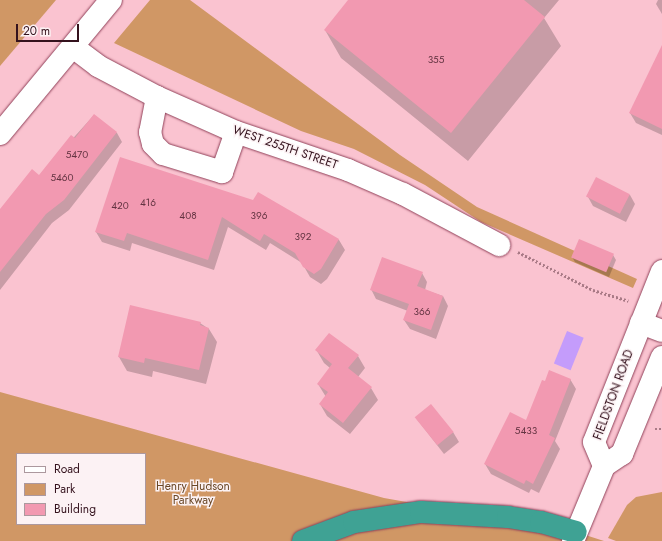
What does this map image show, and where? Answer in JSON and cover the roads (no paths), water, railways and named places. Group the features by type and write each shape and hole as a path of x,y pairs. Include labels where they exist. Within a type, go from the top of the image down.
{"highway":[{"path":"303,541 354,522 421,512 508,517 541,522 575,537"}],"street":[{"path":"0,134 111,0"},
{"name":"WEST 255TH STREET","path":"73,47 98,66 157,97 236,132 348,170 403,194 499,245"},
{"path":"157,97 150,132 153,144 163,154 222,172 236,132"},
{"name":"FIELDSTON ROAD","path":"604,466 594,442 662,271"},
{"path":"641,323 662,331"},
{"path":"575,537 604,466 622,454 662,357"}],"park label":[{"name":"Henry Hudson Parkway","path":"193,494"}]}
